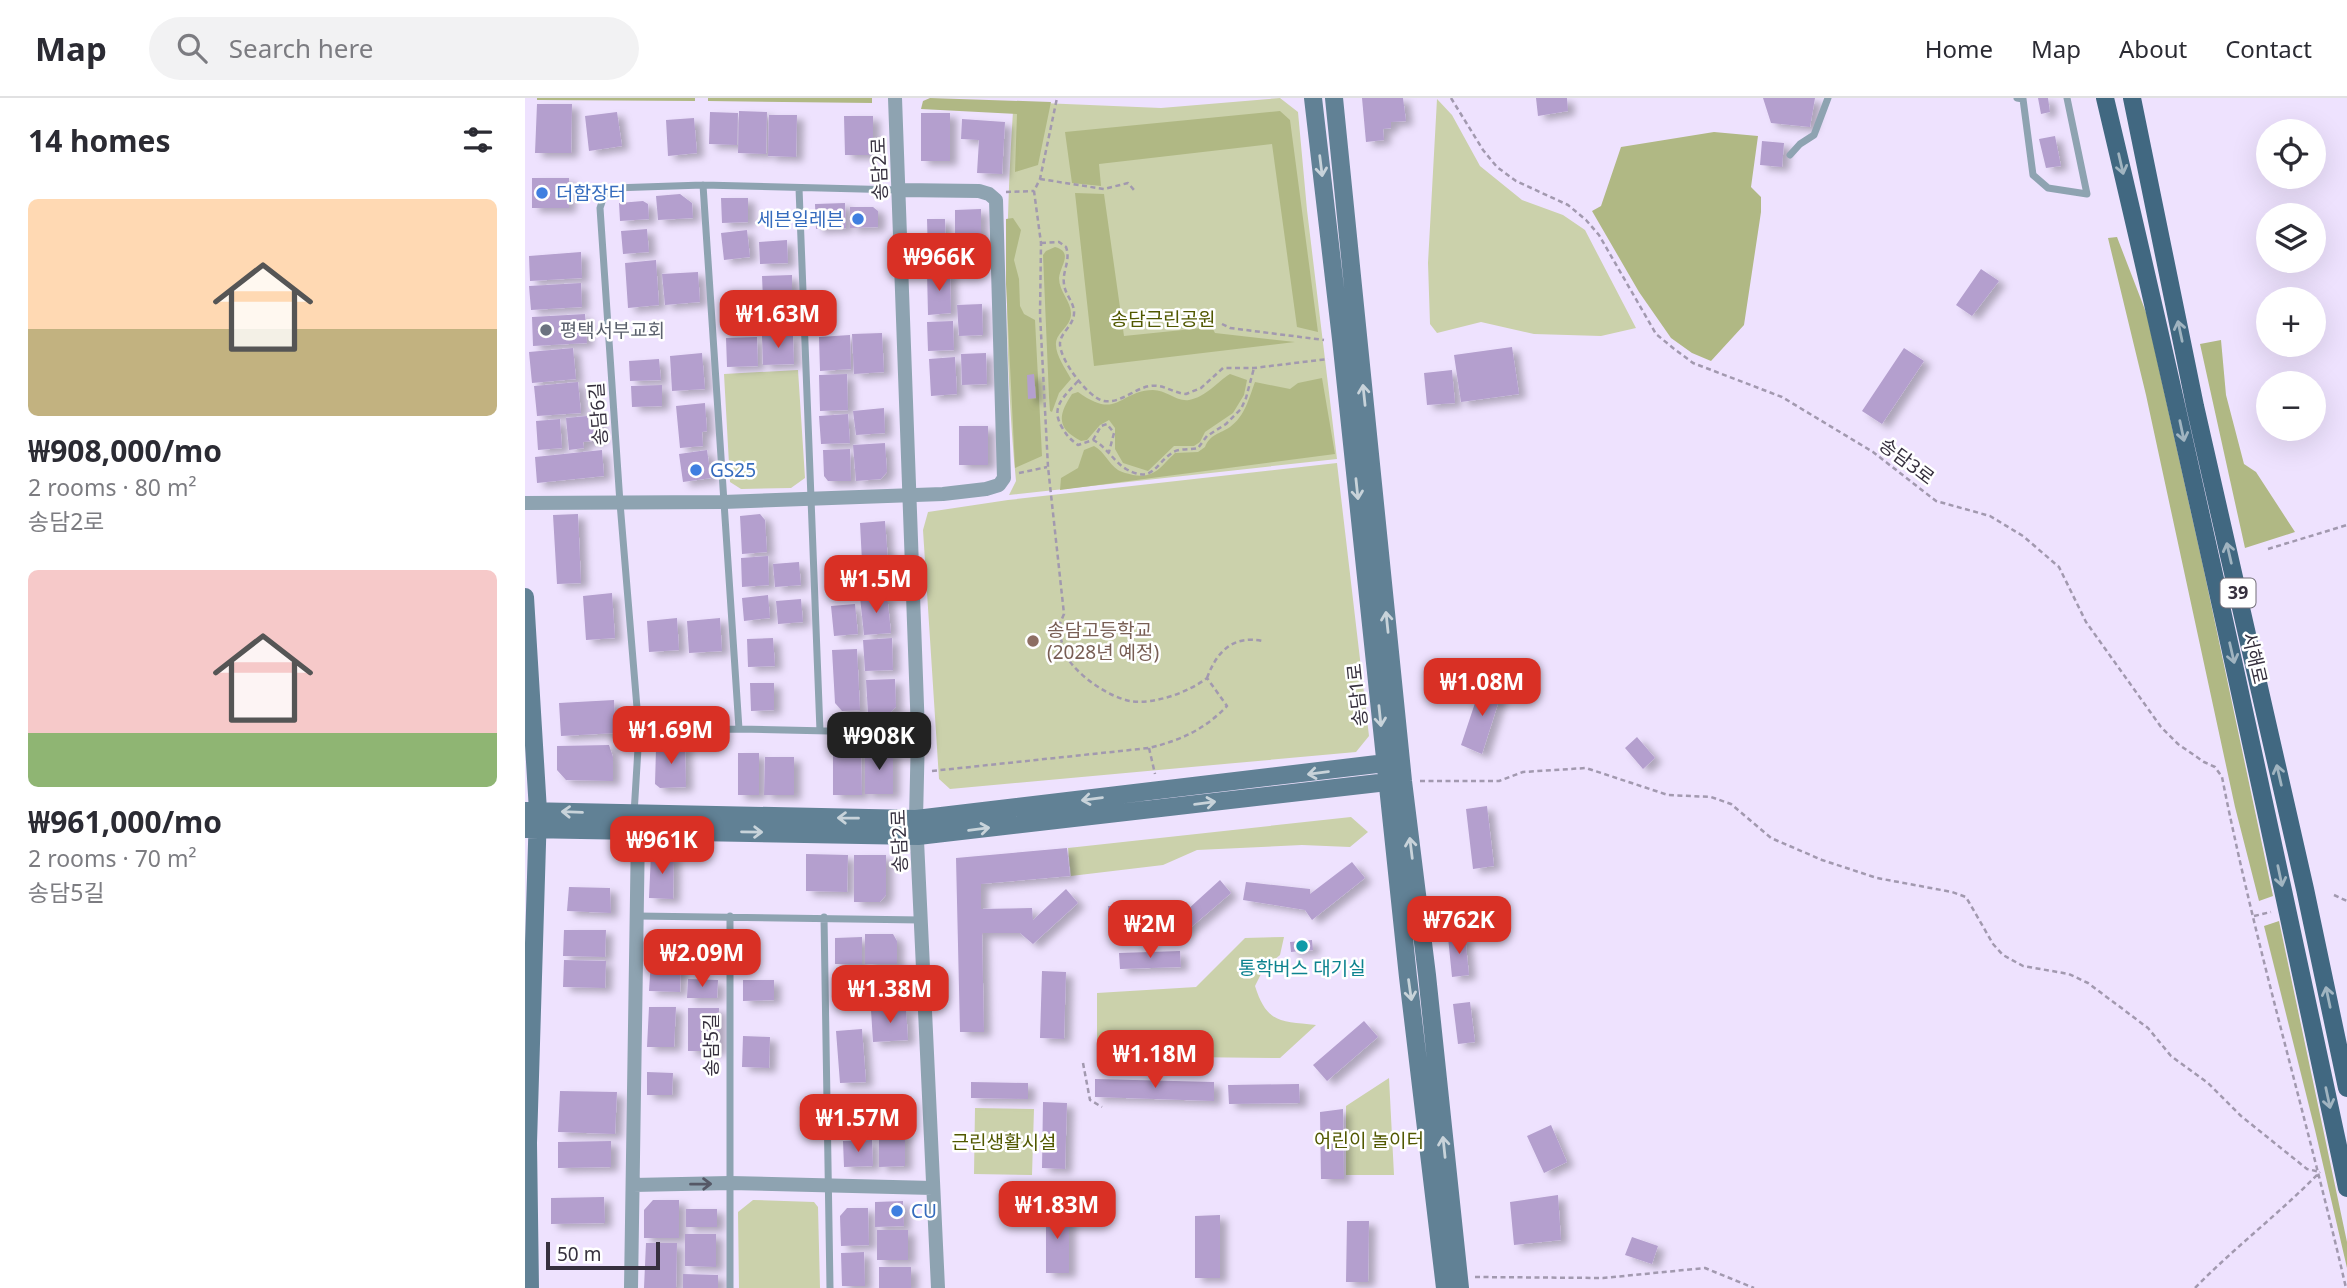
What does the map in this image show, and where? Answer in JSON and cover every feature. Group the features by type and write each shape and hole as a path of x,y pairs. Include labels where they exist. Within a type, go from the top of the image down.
{"main road":[{"name":"송담1로","path":"1313,98 1454,1284"},
{"name":"송담1로","path":"1334,98 1394,772"},
{"name":"서해로","path":"2105,98 2163,341 2255,755 2347,1188"},
{"name":"서해로","path":"2133,98 2195,406 2305,889 2347,1088"},
{"path":"525,597 531,811 528,1143 530,1288"},
{"path":"531,811 636,822 917,828 1394,772"},
{"path":"531,829 636,822"}],"street":[{"name":"송담2로","path":"895,98 918,733 917,828 937,1288"},
{"path":"525,503 723,502 908,496 966,492 999,485 1004,478 1004,450 996,200 979,191 900,190"},
{"path":"631,1288 636,822"},
{"path":"632,1185 730,1183 933,1188"}],"lane":[{"path":"1790,155 1814,135 1828,98"},
{"path":"2017,98 2023,99 2033,175 2048,188 2087,194 2067,98"},
{"name":"송담6길","path":"636,822 639,732 600,208 604,196 613,188 703,185 900,190"},
{"path":"703,185 739,729"},
{"path":"799,188 820,731"},
{"path":"639,732 739,729 918,733"},
{"path":"636,916 922,920"},
{"name":"송담5길","path":"730,916 730,1288"},
{"path":"824,917 830,1288"}],"path":[{"path":"1057,98 1040,179 1034,191 1041,243 1040,314 1048,467 1064,614 1058,628 1067,657 1083,678 1131,701 1166,699 1207,678 1213,662 1225,649 1240,640 1263,641"},
{"name":"송담3로","path":"1451,98 1483,150 1497,167 1516,181 1568,205 1586,219 1599,235 1656,334 1673,348 1693,363 1782,397 1873,452 1936,501 1990,516 2023,536 2059,567 2086,622 2161,727 2178,744 2215,767 2223,777 2253,916 2320,1172 2346,1288"},
{"path":"1040,179 1104,189 1128,183 1134,190"},
{"path":"1003,192 1034,191"},
{"path":"1041,243 1059,242 1066,247 1068,254 1063,281 1074,308 1074,315 1060,345 1078,381 1106,402 1149,386 1160,385 1186,394 1201,388 1223,368 1254,368 1332,359"},
{"path":"1222,324 1230,328 1331,341 1341,339"},
{"path":"1093,440 1128,470 1143,474 1156,470 1176,450 1198,448 1207,436 1226,424 1241,409 1247,398 1254,368"},
{"path":"1078,381 1062,399 1055,412 1056,419 1069,439 1078,445 1093,440 1101,426 1107,424 1112,428 1114,437 1109,452"},
{"path":"1046,420 1056,419"},
{"path":"1012,475 1048,467"},
{"path":"2268,549 2347,525"},
{"path":"930,771 1149,748 1172,742 1209,724 1227,706 1207,678"},
{"path":"1149,748 1157,781"},
{"path":"1394,772 1499,781 1523,772 1586,768 1668,795 1711,797 1731,804 1771,838 1822,860 1877,878 1966,897 1993,944 2003,955 2023,966 2069,974 2088,983 2148,1028 2171,1056 2208,1083 2241,1116 2308,1169 2320,1172 2295,1198 2224,1258 2195,1288"},
{"path":"2334,895 2347,901"},
{"path":"2253,916 2280,910"},
{"path":"1083,1063 1090,1100 1102,1107"},
{"path":"1454,1284 1502,1278 1603,1278 1705,1268 1754,1288"}],"green space":[{"path":"695,98 695,101 537,100"},
{"path":"708,98 872,98 872,103 708,101"},
{"path":"930,98 1051,102 1038,165 1015,172 1017,114 921,109 923,101"},
{"name":"송담근린공원","path":"1280,98 1298,112 1337,459 1009,495 1016,481 1009,389 1007,296 1013,111 1042,103 1161,108"},
{"path":"1437,99 1452,115 1480,166 1522,200 1563,215 1585,230 1636,328 1601,336 1534,334 1481,322 1437,333 1430,324 1428,263"},
{"path":"1280,111 1290,120 1318,332 1297,327 1272,144 1099,164 1101,186 1072,183 1065,132"},
{"path":"1714,132 1758,136 1751,187 1761,197 1761,212 1744,325 1711,361 1692,353 1671,338 1639,292 1592,211 1601,206 1621,147"},
{"path":"1075,193 1104,194 1124,336 1212,327 1215,333 1295,342 1094,366"},
{"path":"1013,218 1021,230 1014,260 1019,279 1020,306 1024,314 1035,320 1042,456 1015,468 1006,284 1006,219"},
{"path":"2117,237 2147,315 2203,566 2273,896 2259,901 2235,807 2146,395 2108,238"},
{"path":"1055,247 1061,249 1065,256 1059,278 1071,315 1057,339 1056,348 1071,379 1059,393 1052,412 1049,397 1043,255"},
{"path":"2221,340 2226,395 2244,464 2256,472 2295,532 2245,548 2200,344"},
{"path":"798,370 805,478 791,488 741,489 730,482 724,374"},
{"path":"1230,374 1247,380 1244,395 1233,413 1205,432 1200,442 1194,446 1174,446 1148,471 1123,463 1115,449 1115,428 1109,420 1100,425 1087,440 1081,441 1063,426 1064,408 1072,394 1078,392 1102,404 1110,404 1153,390 1189,400 1206,393"},
{"path":"1322,378 1335,454 1060,490 1061,478 1078,468 1084,450 1094,446 1119,471 1147,475 1157,470 1175,453 1198,452 1212,437 1235,423 1243,412 1255,382 1290,389 1298,383"},
{"path":"1337,463 1369,736 1356,752 950,789 939,779 923,530 928,512 1008,500"},
{"path":"1351,817 1368,832 1350,847 1302,845 1197,850 1163,865 1071,876 1068,848"},
{"path":"2279,921 2347,1242 2347,1268 2264,926"},
{"path":"1284,937 1280,955 1264,968 1255,986 1270,1014 1284,1021 1316,1025 1280,1058 1097,1056 1097,993 1196,987 1245,938"},
{"name":"어린이 놀이터","path":"1389,1078 1394,1175 1346,1175 1346,1106"},
{"name":"근린생활시설","path":"975,1108 1034,1109 1032,1175 974,1174"},
{"path":"753,1200 814,1202 818,1207 820,1288 739,1288 738,1212"}],"building":[{"path":"1362,98 1403,98 1406,121 1391,122 1391,128 1383,129 1384,140 1366,142"},
{"path":"1536,98 1567,98 1568,111 1538,116"},
{"path":"1763,98 1815,98 1810,127 1771,123"},
{"path":"2038,98 2048,98 2050,112 2041,114"},
{"path":"537,104 572,104 571,153 535,153"},
{"path":"739,111 767,112 766,154 738,153"},
{"path":"617,112 622,146 589,151 585,116"},
{"path":"710,112 738,113 737,145 709,144"},
{"path":"921,113 950,113 950,161 921,161"},
{"path":"769,115 797,115 796,157 768,156"},
{"path":"844,116 873,116 873,155 845,155"},
{"path":"694,118 697,153 668,156 666,120"},
{"path":"962,119 1005,122 1002,174 977,173 979,140 961,139"},
{"path":"2055,136 2061,166 2046,168 2039,139"},
{"path":"1762,141 1784,143 1782,167 1760,165"},
{"path":"532,178 569,178 569,208 532,208"},
{"path":"680,194 692,203 693,218 658,220 656,196"},
{"path":"721,198 748,198 748,222 722,223"},
{"path":"643,201 648,204 649,219 620,221 619,203"},
{"path":"845,203 846,228 816,229 815,204"},
{"path":"850,207 873,207 878,211 878,227 850,228"},
{"path":"981,209 981,240 955,241 955,210"},
{"path":"927,219 945,219 946,255 928,256"},
{"path":"647,229 649,252 623,254 621,231"},
{"path":"747,230 750,257 724,260 721,233"},
{"path":"787,240 788,263 760,264 759,242"},
{"path":"581,252 582,278 530,281 529,256"},
{"path":"656,260 659,305 628,308 625,263"},
{"path":"1981,269 1999,281 1972,316 1956,305"},
{"path":"950,271 951,313 928,315 927,272"},
{"path":"698,272 700,302 665,305 662,274"},
{"path":"792,275 792,299 763,300 762,276"},
{"path":"581,283 582,307 531,310 529,286"},
{"path":"982,304 983,335 959,336 957,305"},
{"path":"585,314 587,343 533,346 532,317"},
{"path":"953,321 954,350 928,351 927,322"},
{"path":"882,333 884,372 854,374 852,334"},
{"path":"793,335 794,364 763,365 762,336"},
{"path":"850,335 851,369 820,371 819,337"},
{"path":"757,337 758,366 727,367 726,338"},
{"path":"1512,347 1519,394 1461,402 1454,355"},
{"path":"573,348 576,379 532,383 529,352"},
{"path":"1904,348 1924,361 1882,424 1862,411"},
{"path":"702,353 705,389 672,391 670,356"},
{"path":"986,353 987,384 962,385 961,354"},
{"path":"955,357 957,394 931,396 929,359"},
{"path":"659,359 661,380 630,381 629,361"},
{"path":"1452,370 1455,403 1427,405 1424,373"},
{"path":"847,374 848,410 820,411 819,375"},
{"path":"1034,374 1036,398 1028,399 1027,375"},
{"path":"578,382 581,413 537,416 534,386"},
{"path":"662,385 662,406 632,407 631,386"},
{"path":"705,403 707,431 702,432 703,446 680,448 676,406"},
{"path":"884,408 885,433 856,435 853,411"},
{"path":"848,414 850,443 821,444 819,416"},
{"path":"598,415 601,440 583,442 584,448 569,450 566,418"},
{"path":"560,419 562,448 538,450 536,421"},
{"path":"959,426 988,426 988,465 959,465"},
{"path":"885,443 887,472 881,479 856,481 853,445"},
{"path":"850,449 851,481 828,481 824,476 823,450"},
{"path":"602,450 604,476 537,483 535,457"},
{"path":"707,450 711,478 683,482 679,454"},
{"path":"578,514 581,583 557,584 553,515"},
{"path":"760,514 765,520 767,552 742,554 740,516"},
{"path":"885,521 888,560 862,562 860,523"},
{"path":"768,556 769,585 742,587 741,558"},
{"path":"799,562 801,585 775,587 773,564"},
{"path":"888,570 889,588 840,592 839,574"},
{"path":"612,593 615,638 586,640 583,596"},
{"path":"887,594 891,633 864,635 860,597"},
{"path":"768,595 770,618 744,621 742,598"},
{"path":"801,599 803,622 778,624 776,601"},
{"path":"855,604 858,634 834,636 831,606"},
{"path":"677,618 679,650 649,652 647,621"},
{"path":"720,618 722,651 689,653 687,621"},
{"path":"773,638 775,666 748,667 747,639"},
{"path":"892,638 893,670 865,671 863,640"},
{"path":"857,649 860,710 842,711 835,703 832,650"},
{"path":"895,679 896,707 890,713 868,714 866,680"},
{"path":"1482,682 1502,691 1482,754 1461,745"},
{"path":"750,683 774,683 774,710 751,711"},
{"path":"614,700 616,733 561,736 559,703"},
{"path":"1637,737 1655,758 1643,769 1625,748"},
{"path":"685,744 686,787 660,788 655,784 656,749 662,745"},
{"path":"609,745 613,757 613,781 566,780 557,770 557,746"},
{"path":"865,749 893,749 893,794 865,794"},
{"path":"833,750 861,750 862,795 833,795"},
{"path":"738,753 759,753 759,795 738,795"},
{"path":"765,757 794,757 794,795 764,795"},
{"path":"1487,806 1494,866 1473,869 1466,809"},
{"path":"1067,848 1070,876 981,884 981,909 1032,908 1033,920 1066,889 1078,903 1033,944 1020,933 982,933 984,1032 960,1032 956,858"},
{"path":"651,853 674,854 673,899 649,898"},
{"path":"806,854 848,855 847,892 806,891"},
{"path":"854,855 886,855 886,895 880,902 854,902"},
{"path":"1352,862 1365,878 1312,920 1305,910 1243,900 1246,882 1310,889 1310,894"},
{"path":"1220,880 1231,893 1182,935 1173,923 1109,925 1108,906 1181,904 1187,910"},
{"path":"569,887 610,888 611,913 567,911"},
{"path":"564,930 606,930 605,957 563,956"},
{"path":"865,934 893,934 897,941 897,964 865,964"},
{"path":"1465,935 1469,975 1452,977 1448,937"},
{"path":"862,937 862,964 835,964 835,938"},
{"name":"통학버스 대기실","path":"1312,940 1313,950 1291,952 1290,942"},
{"path":"1180,951 1181,967 1120,969 1119,953"},
{"path":"651,959 681,960 680,992 649,991"},
{"path":"564,960 606,961 605,988 563,987"},
{"path":"836,968 862,968 862,992 836,992"},
{"path":"1042,971 1066,972 1064,1039 1040,1038"},
{"path":"688,979 718,980 717,998 687,998"},
{"path":"743,980 774,980 774,1000 743,1001"},
{"path":"1470,1002 1475,1042 1458,1044 1453,1004"},
{"path":"649,1007 676,1007 674,1047 647,1047"},
{"path":"688,1008 719,1008 719,1051 688,1051"},
{"path":"906,1008 908,1040 873,1042 871,1010"},
{"path":"1364,1021 1378,1037 1327,1081 1313,1065"},
{"path":"862,1029 866,1082 840,1083 836,1031"},
{"path":"743,1036 770,1037 769,1068 742,1067"},
{"path":"647,1072 673,1073 672,1095 647,1095"},
{"path":"1095,1079 1214,1082 1214,1101 1095,1097"},
{"path":"971,1082 1028,1083 1028,1099 971,1098"},
{"path":"1299,1084 1300,1103 1229,1104 1228,1085"},
{"path":"560,1091 617,1092 615,1134 558,1132"},
{"path":"871,1102 872,1130 842,1132 840,1103"},
{"path":"1043,1102 1067,1103 1065,1169 1042,1168"},
{"path":"1343,1109 1344,1179 1321,1179 1320,1112"},
{"path":"1551,1125 1567,1162 1544,1173 1527,1136"},
{"path":"905,1134 905,1166 879,1167 879,1135"},
{"path":"872,1140 873,1166 844,1167 843,1141"},
{"path":"611,1141 611,1167 558,1168 558,1142"},
{"path":"1558,1195 1561,1240 1514,1245 1510,1202"},
{"path":"604,1197 605,1223 551,1224 551,1198"},
{"path":"653,1200 679,1200 679,1238 644,1238 644,1210"},
{"path":"903,1201 904,1226 875,1227 875,1202"},
{"path":"847,1208 868,1208 869,1245 841,1246 840,1216"},
{"path":"686,1209 717,1209 717,1227 686,1227"},
{"path":"1046,1210 1069,1210 1069,1273 1046,1273"},
{"path":"1220,1215 1220,1278 1195,1278 1195,1216"},
{"path":"1347,1221 1369,1221 1368,1282 1346,1282"},
{"path":"877,1230 908,1230 908,1260 877,1260"},
{"path":"685,1234 716,1234 716,1267 685,1266"},
{"path":"1632,1237 1658,1246 1652,1264 1625,1255"},
{"path":"646,1243 677,1243 676,1288 644,1288"},
{"path":"864,1252 865,1286 842,1286 841,1253"},
{"path":"879,1267 911,1267 911,1288 879,1288"},
{"path":"683,1274 718,1275 718,1288 683,1288"}],"place":[{"name":"더함장터","path":"542,193"},
{"name":"세븐일레븐","path":"858,219"},
{"name":"평택서부교회","path":"546,330"},
{"name":"GS25","path":"696,470"},
{"name":"송담고등학교 (2028년 예정)","path":"1033,641"},
{"name":"통학버스 대기실","path":"1302,946"},
{"name":"CU","path":"897,1211"}]}
